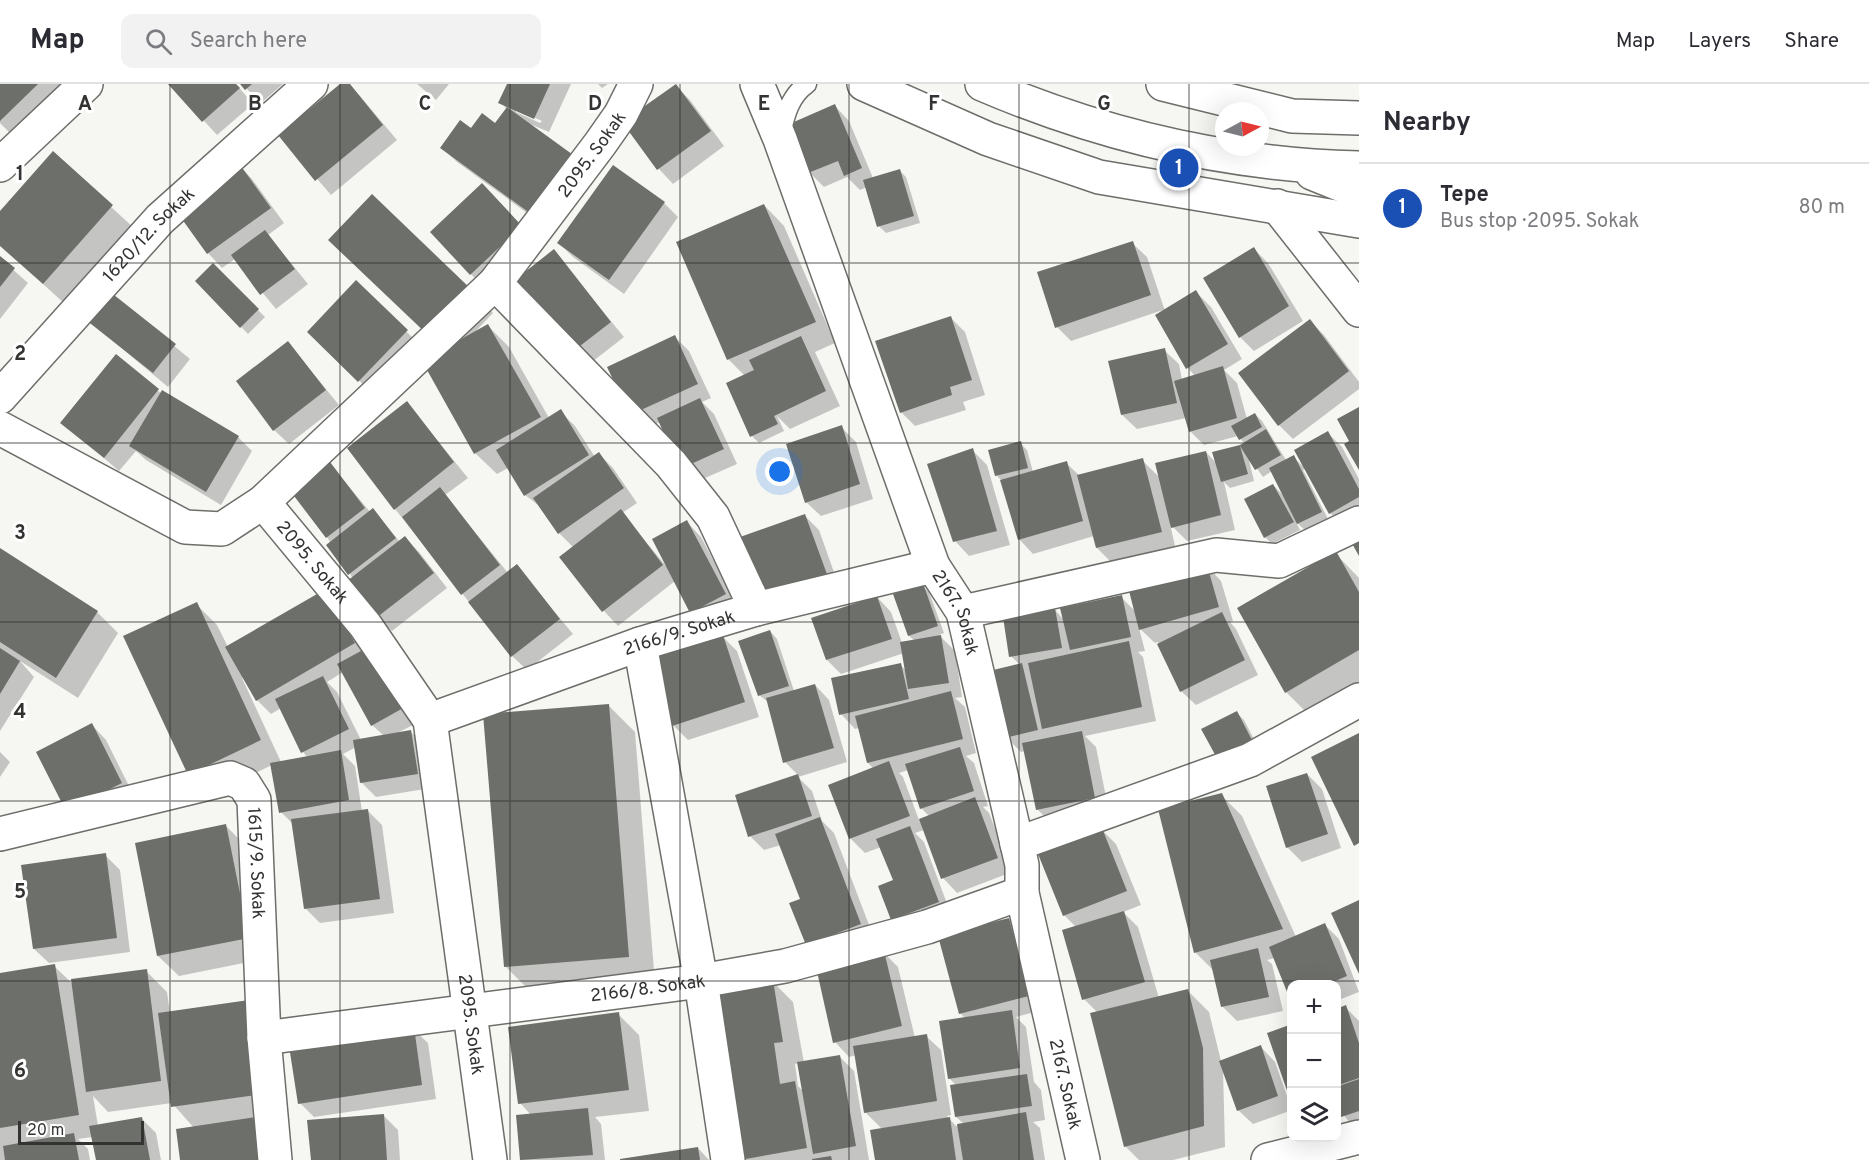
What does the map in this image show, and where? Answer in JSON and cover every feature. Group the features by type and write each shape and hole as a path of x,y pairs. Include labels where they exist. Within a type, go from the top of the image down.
{"street":[{"path":"0,165 86,84"},
{"name":"1620/12. Sokak","path":"0,398 160,219 311,84"},
{"name":"2095. Sokak","path":"490,1160 430,720 365,626 263,502 495,283 600,144 621,114 636,84"},
{"name":"2167. Sokak","path":"757,84 780,139 933,566 963,612 1022,865 1022,893 1083,1160"},
{"path":"864,84 988,139 1099,177 1359,221"},
{"path":"982,84 1035,107 1162,145 1297,166 1359,168"},
{"path":"1163,84 1292,116 1359,118"},
{"path":"1297,166 1359,192"},
{"path":"1277,206 1359,310"},
{"path":"495,283 678,473 713,517 756,609"},
{"path":"0,428 186,527 222,529 263,502"},
{"path":"963,612 1216,555 1279,561 1359,523"},
{"name":"2166/9. Sokak","path":"430,720 640,644 756,609 933,566"},
{"path":"640,644 701,981 728,1160"},
{"path":"1017,844 1250,760 1359,700"},
{"name":"1615/9. Sokak","path":"0,834 230,778 244,784 254,800 264,1038 275,1160"},
{"name":"2166/8. Sokak","path":"264,1038 701,981 785,966 927,927 1022,893"},
{"path":"1268,1160 1359,1137"}],"lane":[{"path":"780,139 785,114 800,89 807,84"}],"building":[{"path":"0,84 38,84 0,121"},
{"path":"168,84 236,84 240,88 202,122"},
{"path":"240,84 252,84 245,90"},
{"path":"340,84 350,84 383,125 315,181 278,135"},
{"path":"507,84 550,84 534,119 498,103"},
{"path":"676,84 711,131 657,170 622,122"},
{"path":"835,104 862,168 844,176 838,161 808,173 787,125"},
{"path":"507,107 576,157 534,216 440,148 460,120 471,128 482,113 495,123"},
{"path":"53,151 113,205 43,284 0,246 0,211"},
{"path":"238,162 271,208 207,254 174,208"},
{"path":"613,165 665,202 609,280 557,243"},
{"path":"900,169 914,216 877,227 863,180"},
{"path":"482,183 522,226 470,275 430,232"},
{"path":"372,194 473,291 430,337 328,240"},
{"path":"764,204 816,322 727,360 676,242"},
{"path":"265,230 295,269 260,295 231,255"},
{"path":"1133,241 1151,295 1055,328 1037,272"},
{"path":"1254,247 1289,306 1239,338 1203,278"},
{"path":"554,249 611,322 567,356 511,283"},
{"path":"0,256 15,268 0,287"},
{"path":"213,263 259,309 240,328 195,281"},
{"path":"356,280 408,330 358,382 307,332"},
{"path":"1196,290 1228,344 1186,369 1155,315"},
{"path":"109,291 176,344 153,373 86,320"},
{"path":"951,316 972,380 950,387 952,395 900,413 875,341"},
{"path":"1310,319 1349,371 1278,426 1238,373"},
{"path":"488,324 541,417 474,454 422,361"},
{"path":"675,335 698,384 630,415 607,367"},
{"path":"801,336 826,391 774,416 778,424 750,437 726,383 754,370 749,360"},
{"path":"288,341 326,390 273,431 236,381"},
{"path":"1165,348 1177,403 1121,415 1108,361"},
{"path":"116,354 159,389 104,458 60,423"},
{"path":"1223,366 1237,418 1189,432 1174,381"},
{"path":"162,390 239,436 206,492 129,446"},
{"path":"700,398 724,449 680,469 657,418"},
{"path":"407,401 454,462 394,510 347,448"},
{"path":"1359,407 1359,470 1344,444 1349,441 1337,419"},
{"path":"561,409 589,455 524,496 496,450"},
{"path":"1255,413 1262,427 1239,440 1231,426"},
{"path":"842,425 860,484 805,503 786,444"},
{"path":"1266,429 1281,455 1255,470 1240,446 1248,474 1221,482 1212,452 1240,445"},
{"path":"1328,431 1359,489 1359,497 1329,514 1294,450"},
{"path":"1021,441 1028,468 995,476 988,450"},
{"path":"973,448 997,531 953,542 927,464"},
{"path":"1206,451 1221,515 1171,528 1155,463"},
{"path":"599,452 624,488 558,534 533,498"},
{"path":"1294,455 1322,512 1297,524 1269,468"},
{"path":"327,458 365,508 326,538 288,488"},
{"path":"1143,458 1162,532 1096,548 1077,475"},
{"path":"1067,461 1083,521 1018,540 1000,480"},
{"path":"1273,484 1294,522 1264,538 1244,499"},
{"path":"440,487 500,565 461,595 402,517"},
{"path":"373,508 396,538 348,575 326,545"},
{"path":"621,509 663,565 602,612 559,557"},
{"path":"805,514 828,577 764,601 740,537"},
{"path":"687,520 726,594 690,613 652,539"},
{"path":"1359,535 1359,556 1350,540"},
{"path":"405,536 434,573 376,618 347,581"},
{"path":"0,548 98,611 56,678 0,642"},
{"path":"1336,551 1359,592 1359,650 1285,693 1237,608"},
{"path":"517,564 560,619 511,657 468,602"},
{"path":"1207,565 1219,607 1139,630 1128,587"},
{"path":"923,583 938,626 908,636 893,594"},
{"path":"324,590 355,643 256,701 225,647"},
{"path":"1122,595 1131,637 1070,650 1060,608"},
{"path":"877,596 892,639 826,660 811,618"},
{"path":"197,602 261,740 188,775 123,636"},
{"path":"1055,608 1062,648 1009,657 1003,617"},
{"path":"1222,612 1245,660 1180,692 1157,644"},
{"path":"770,630 789,686 758,696 738,641"},
{"path":"723,635 745,702 672,726 650,659"},
{"path":"941,635 949,683 908,689 900,642"},
{"path":"1129,641 1142,707 1042,729 1028,663"},
{"path":"372,645 405,707 371,726 337,664"},
{"path":"0,648 20,661 0,694"},
{"path":"901,663 909,699 839,715 831,678"},
{"path":"1022,663 1038,730 1005,738 989,671"},
{"path":"323,676 349,729 301,753 275,699"},
{"path":"815,684 834,748 783,763 766,698"},
{"path":"951,691 963,739 867,763 855,716"},
{"path":"609,704 629,957 504,967 483,714"},
{"path":"1237,711 1253,742 1218,760 1201,729"},
{"path":"92,723 122,783 66,811 36,752"},
{"path":"411,730 418,774 360,783 353,740"},
{"path":"1082,731 1095,798 1036,810 1022,743"},
{"path":"1359,733 1359,843 1354,846 1311,757"},
{"path":"960,747 974,791 920,809 905,764"},
{"path":"341,750 349,800 279,813 270,763"},
{"path":"889,761 910,816 849,839 828,785"},
{"path":"1307,773 1328,834 1286,848 1266,786"},
{"path":"798,774 812,816 748,837 735,795"},
{"path":"1222,793 1283,929 1194,953 1158,809"},
{"path":"975,797 998,858 941,879 919,819"},
{"path":"368,809 380,899 304,909 291,819"},
{"path":"820,817 861,924 806,945 789,903 800,899 775,834"},
{"path":"226,824 249,938 157,956 135,843"},
{"path":"910,826 939,902 891,920 878,886 893,880 876,839"},
{"path":"1102,828 1127,891 1063,916 1038,854"},
{"path":"106,853 117,938 33,949 21,865"},
{"path":"1359,900 1359,974 1331,913"},
{"path":"1124,911 1145,982 1082,1000 1062,930"},
{"path":"1009,918 1029,996 959,1014 938,936"},
{"path":"1325,923 1347,976 1338,980 1287,980 1287,992 1269,947"},
{"path":"1258,948 1269,997 1221,1007 1210,960"},
{"path":"884,951 902,1026 833,1043 816,967"},
{"path":"55,964 79,1115 0,1128 0,973"},
{"path":"147,969 161,1081 86,1092 71,979"},
{"path":"773,980 783,1042 774,1043 780,1084 795,1081 807,1148 740,1160 708,991"},
{"path":"1188,989 1203,1048 1204,1126 1124,1147 1090,1013"},
{"path":"249,1000 263,1094 171,1107 158,1013"},
{"path":"1346,1005 1359,1043 1359,1078 1341,1084 1341,1034 1341,1007"},
{"path":"1012,1010 1020,1068 948,1079 939,1021"},
{"path":"619,1012 629,1090 518,1104 508,1027"},
{"path":"1287,1026 1287,1090 1267,1033"},
{"path":"414,1027 422,1085 298,1104 289,1046"},
{"path":"927,1034 937,1101 864,1113 853,1046"},
{"path":"1261,1045 1278,1096 1237,1111 1219,1061"},
{"path":"840,1055 856,1146 813,1154 797,1062"},
{"path":"1027,1074 1032,1106 955,1117 950,1085"},
{"path":"1359,1079 1359,1111 1341,1117 1341,1088 1341,1085"},
{"path":"588,1108 593,1155 520,1160 516,1115"},
{"path":"1026,1112 1034,1160 963,1160 957,1124"},
{"path":"384,1114 387,1160 311,1160 307,1120"},
{"path":"262,1116 268,1160 180,1160 176,1129"},
{"path":"142,1117 150,1160 96,1160 89,1126"},
{"path":"950,1117 956,1160 875,1160 870,1130"},
{"path":"74,1133 79,1160 5,1160 3,1146"},
{"path":"698,1147 700,1160 620,1160 620,1159"},
{"path":"831,1156 832,1160 812,1160 812,1159"}],"place":[{"name":"Tepe","path":"1179,168"}]}
